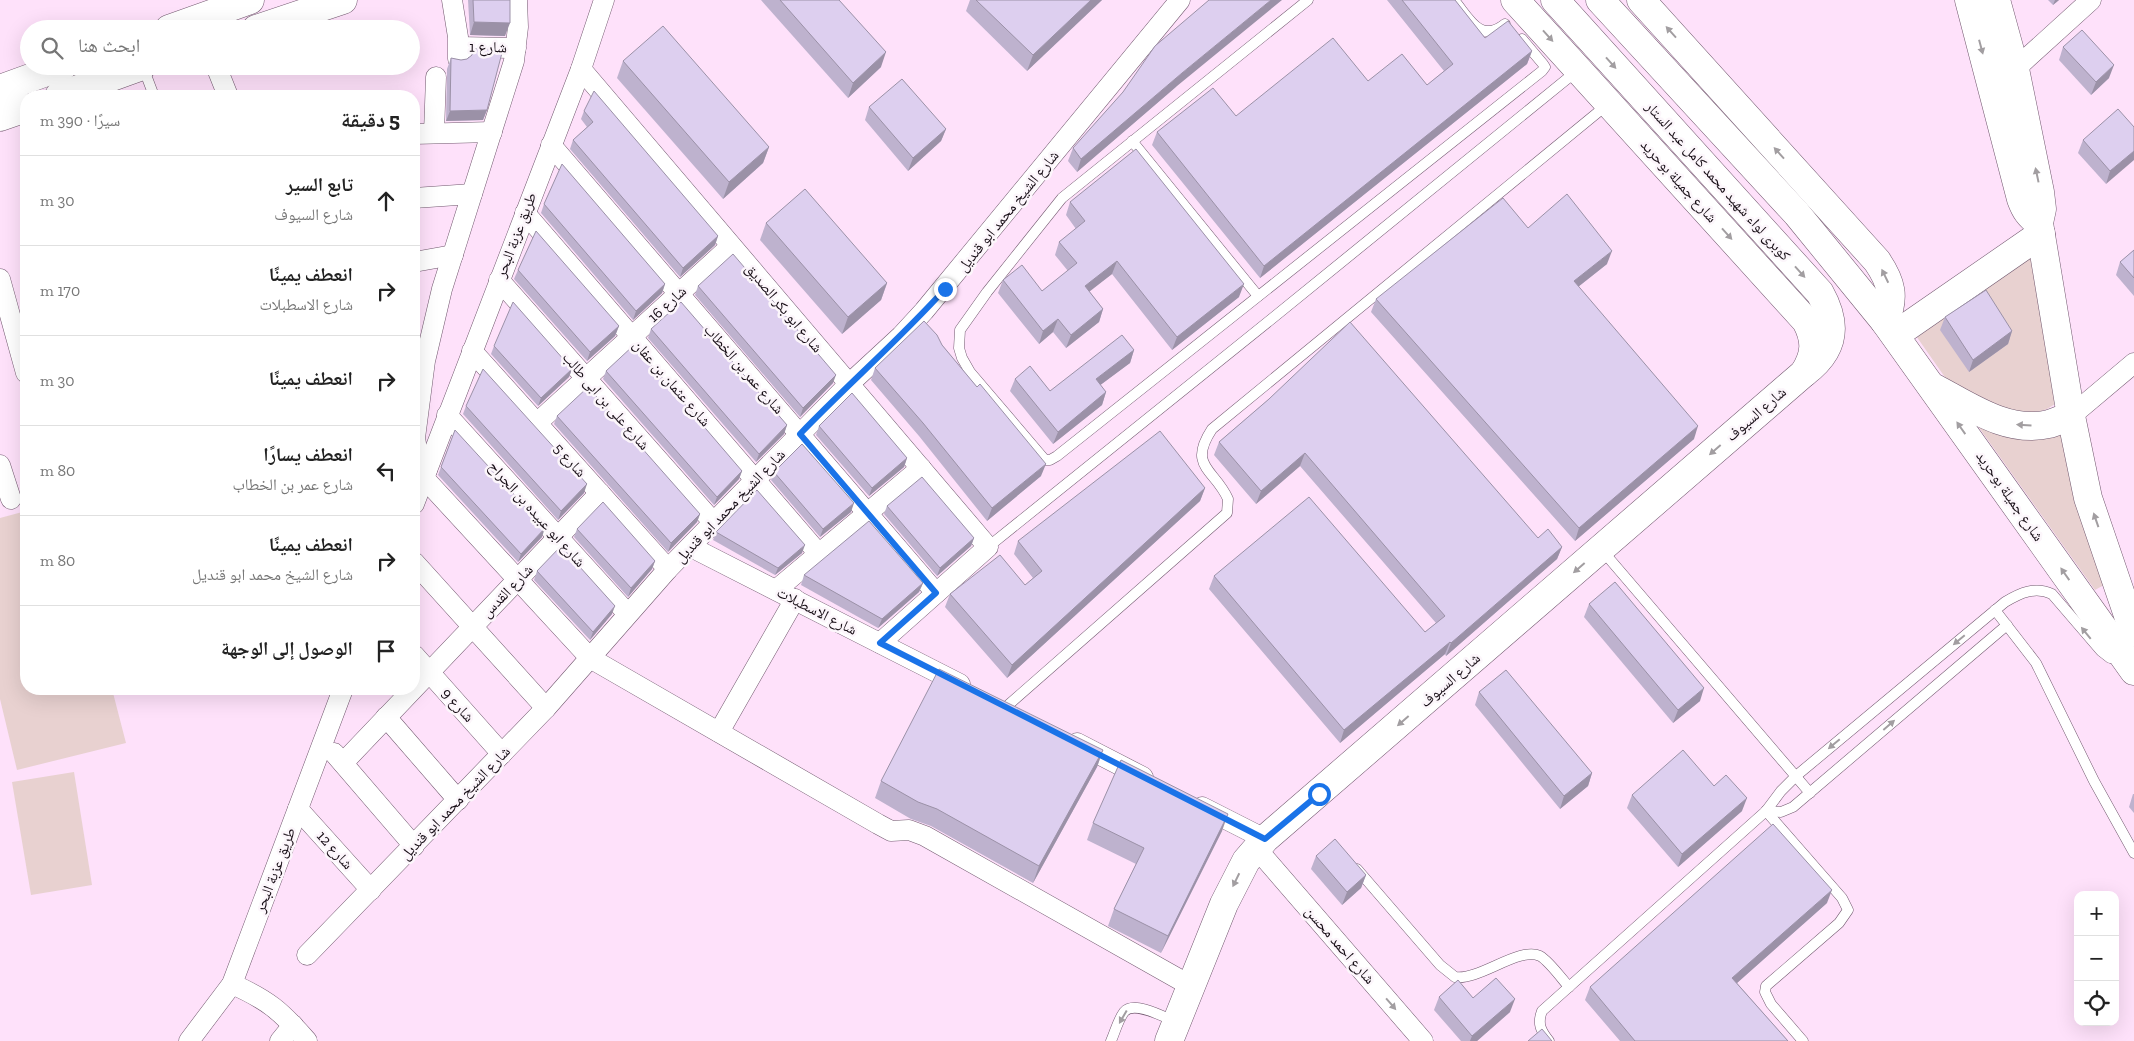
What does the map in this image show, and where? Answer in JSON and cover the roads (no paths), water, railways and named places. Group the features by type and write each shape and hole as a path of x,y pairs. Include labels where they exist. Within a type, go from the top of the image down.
{"main road":[{"path":"194,20 250,0"},
{"path":"283,20 343,0"},
{"name":"شارع جميلة بوحريد","path":"1515,0 1806,321 1812,333 1814,347 1812,360 1804,372"},
{"name":"كوبرى لواء شهيد محمد كامل عبد الستار","path":"1555,0 1685,146 1820,293 1828,307 1831,329 1826,351 1817,364 1804,372"},
{"path":"1600,0 1797,214 1890,328"},
{"path":"1641,0 1877,261 1886,274 1891,290 1890,328"},
{"path":"1969,0 2021,199 2024,208 2040,228"},
{"path":"1996,0 2015,69 2040,192 2042,209 2040,228 2071,416 2088,498 2131,653"},
{"path":"0,89 38,75"},
{"path":"76,90 118,75"},
{"path":"0,117 20,110"},
{"path":"1890,328 2040,228"},
{"name":"شارع جميلة بوحريد","path":"1890,328 1931,386 2131,653"},
{"name":"شارع السيوف","path":"1173,1032 1224,904 1240,871 1261,844 1804,372"},
{"path":"1931,386 1992,418 2012,424 2027,426 2048,424 2071,416"}],"street":[{"name":"شارع 1","path":"452,0 458,53 516,48"},
{"path":"420,400 425,361 442,289 511,74 516,48 517,0"},
{"name":"طريق عزبة البحر","path":"421,471 448,415 581,68 604,0"},
{"name":"شارع الشيخ محمد ابو قنديل","path":"307,955 546,708 668,569 849,384 901,336 945,289 1180,0"},
{"path":"2015,69 2091,0"},
{"name":"شارع ابو بكر الصديق","path":"581,68 988,546"},
{"path":"220,75 226,90"},
{"path":"434,133 436,77"},
{"path":"420,134 492,132"},
{"name":"شارع عمر بن الخطاب","path":"552,145 936,593"},
{"path":"420,198 472,194"},
{"name":"شارع عثمان بن عفان","path":"525,213 819,554"},
{"name":"شارع 16","path":"537,423 731,246"},
{"path":"420,261 453,255"},
{"path":"0,279 20,351"},
{"name":"شارع على بن ابى طالب","path":"499,280 714,523"},
{"name":"شارع 5","path":"472,350 668,569"},
{"path":"2071,416 2134,362"},
{"name":"شارع ابو عبيده بن الجراح","path":"448,415 627,614"},
{"path":"0,464 11,499"},
{"path":"776,590 921,468"},
{"path":"421,471 590,658 878,824 891,831 909,830 925,836 1191,986"},
{"name":"شارع القدس","path":"420,682 600,493"},
{"name":"شارع الاسطبلات","path":"691,546 1000,704"},
{"path":"880,643 988,546"},
{"path":"420,569 546,708"},
{"path":"719,732 795,599"},
{"name":"شارع 9","path":"420,662 502,754"},
{"name":"طريق عزبة البحر","path":"189,1041 232,984 341,695"},
{"name":"شارع القدس","path":"343,763 408,695"},
{"path":"386,718 458,800"},
{"path":"1058,733 1161,786"},
{"path":"324,741 414,846"},
{"path":"1187,799 1261,844"},
{"name":"شارع 12","path":"298,809 371,890"},
{"name":"شارع احمد محسن","path":"1261,844 1423,1041"},
{"path":"232,984 260,996 278,1009 307,1041"},
{"path":"280,1041 293,1025"}],"lane":[{"path":"1308,0 1062,198 981,299 960,330 959,338 962,358 970,372 1042,457 1050,460 1544,69 1544,64 1507,22 1498,30 1489,33 1480,30 1454,0"},
{"path":"988,546 1578,70"},
{"path":"146,75 152,90"},
{"path":"1000,704 1227,513 1228,499 1205,468 1202,459 1202,448 1212,429 1609,103"},
{"path":"1132,142 1258,296"},
{"path":"1601,549 1810,793"},
{"path":"1550,1041 1540,1028 1539,1020 1542,1011 1766,811 1781,791 1796,776 2015,596 2032,590 2046,591 2057,598 2104,654 2116,659 2131,653"},
{"path":"1996,610 2036,663 2094,781 2134,853"},
{"path":"1766,811 1788,810 2007,625"},
{"path":"1766,811 1842,898 1848,910 1839,923 1766,986 1766,998 1804,1041"},
{"path":"1347,858 1440,966 1454,977 1468,976 1530,954 1543,958 1569,987"},
{"path":"1111,1041 1124,1012 1129,1008 1140,1007 1173,1032"}]}
